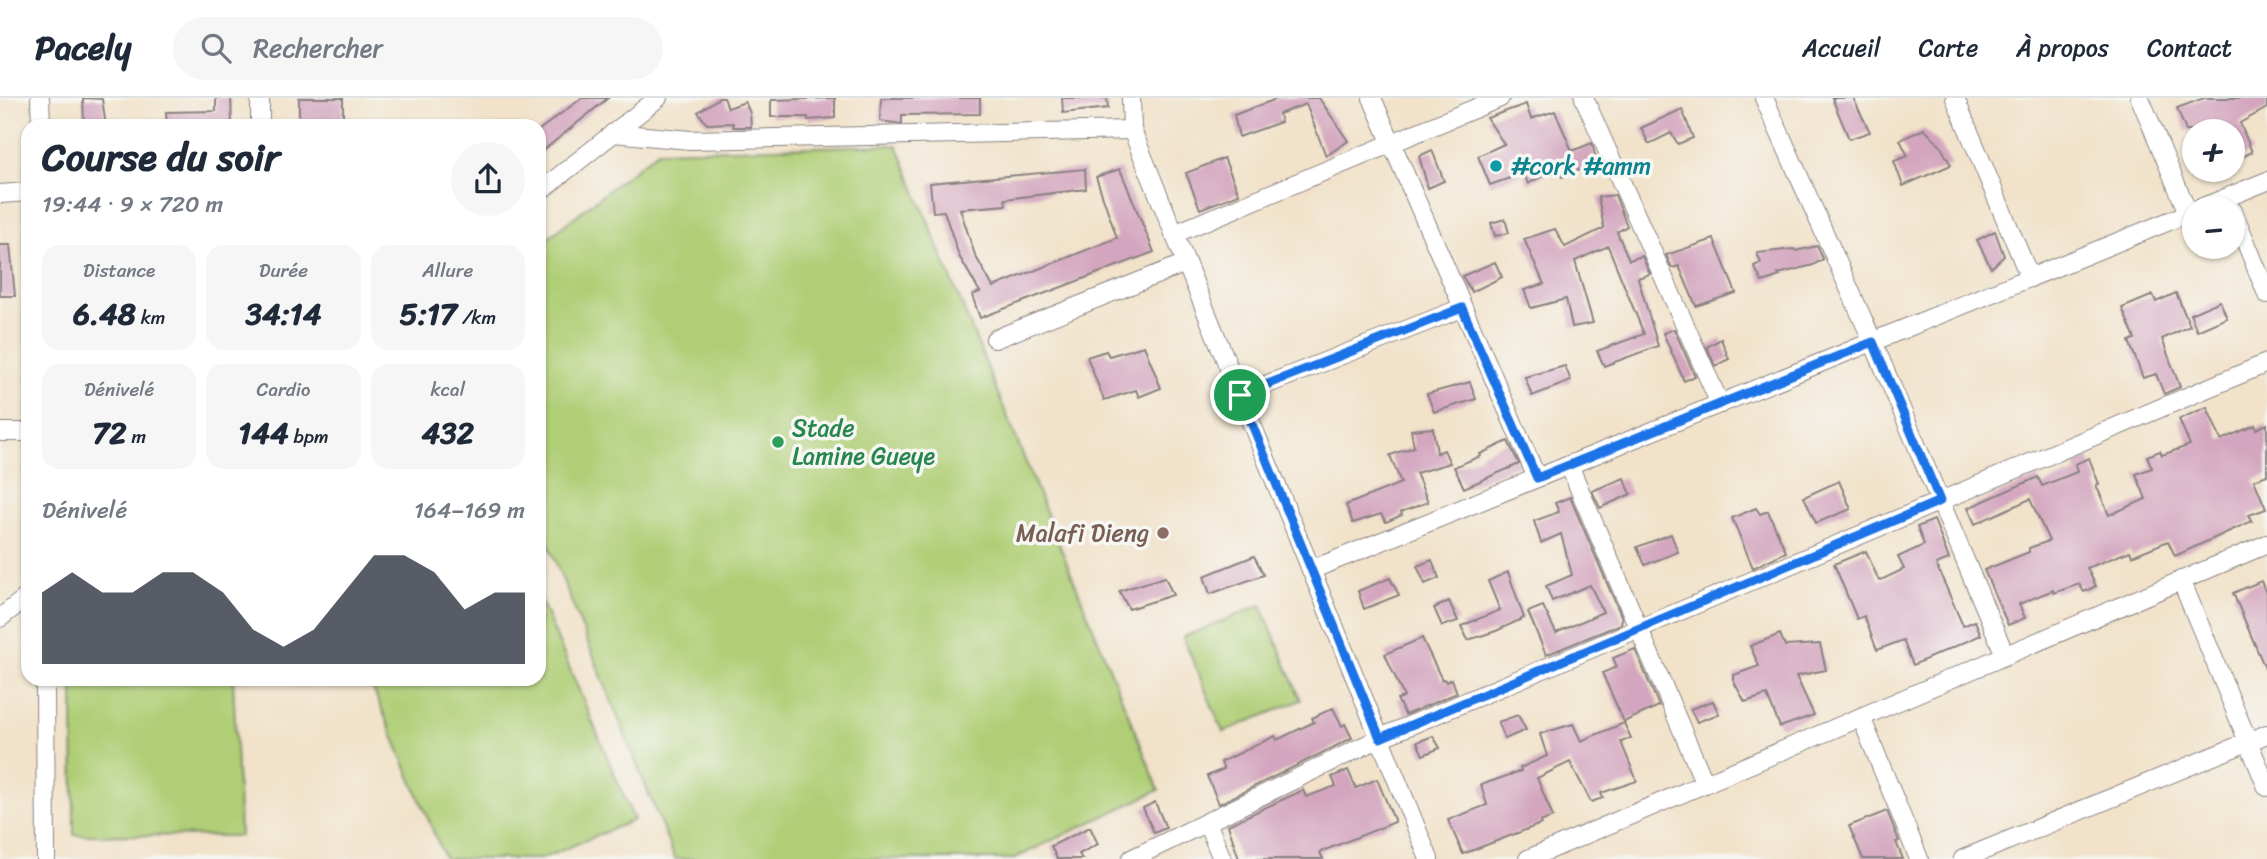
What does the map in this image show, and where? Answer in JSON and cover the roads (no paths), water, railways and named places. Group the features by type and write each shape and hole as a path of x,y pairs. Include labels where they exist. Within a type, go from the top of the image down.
{"street":[{"path":"40,98 41,119"},
{"path":"260,98 260,119"},
{"path":"546,186 658,98"},
{"path":"1131,98 1132,130 1429,859"},
{"path":"1372,98 1537,478"},
{"path":"1174,234 1500,98"},
{"path":"1584,98 1720,404"},
{"path":"1764,98 1873,342 2005,655"},
{"path":"2140,98 2187,196"},
{"path":"1959,99 2030,278"},
{"path":"612,133 690,140 1132,130"},
{"path":"2244,196 2267,181"},
{"path":"0,194 21,192"},
{"path":"1311,570 2182,216"},
{"path":"2245,240 2267,294"},
{"path":"995,339 1186,263"},
{"path":"1240,395 1462,308"},
{"path":"1131,859 1380,738 2267,363"},
{"path":"0,432 21,432"},
{"path":"1569,465 1705,784"},
{"path":"1528,859 2267,544"},
{"path":"2181,580 2267,787"},
{"path":"0,618 21,602"},
{"path":"45,686 46,859"},
{"path":"1861,717 1919,859"},
{"path":"1963,859 2267,734"},
{"path":"1208,822 1222,859"}],"place":[{"name":"#cork #amm","path":"1496,166"},
{"name":"Stade Lamine Gueye","path":"778,442"},
{"name":"Malafi Dieng","path":"1163,533"}]}
